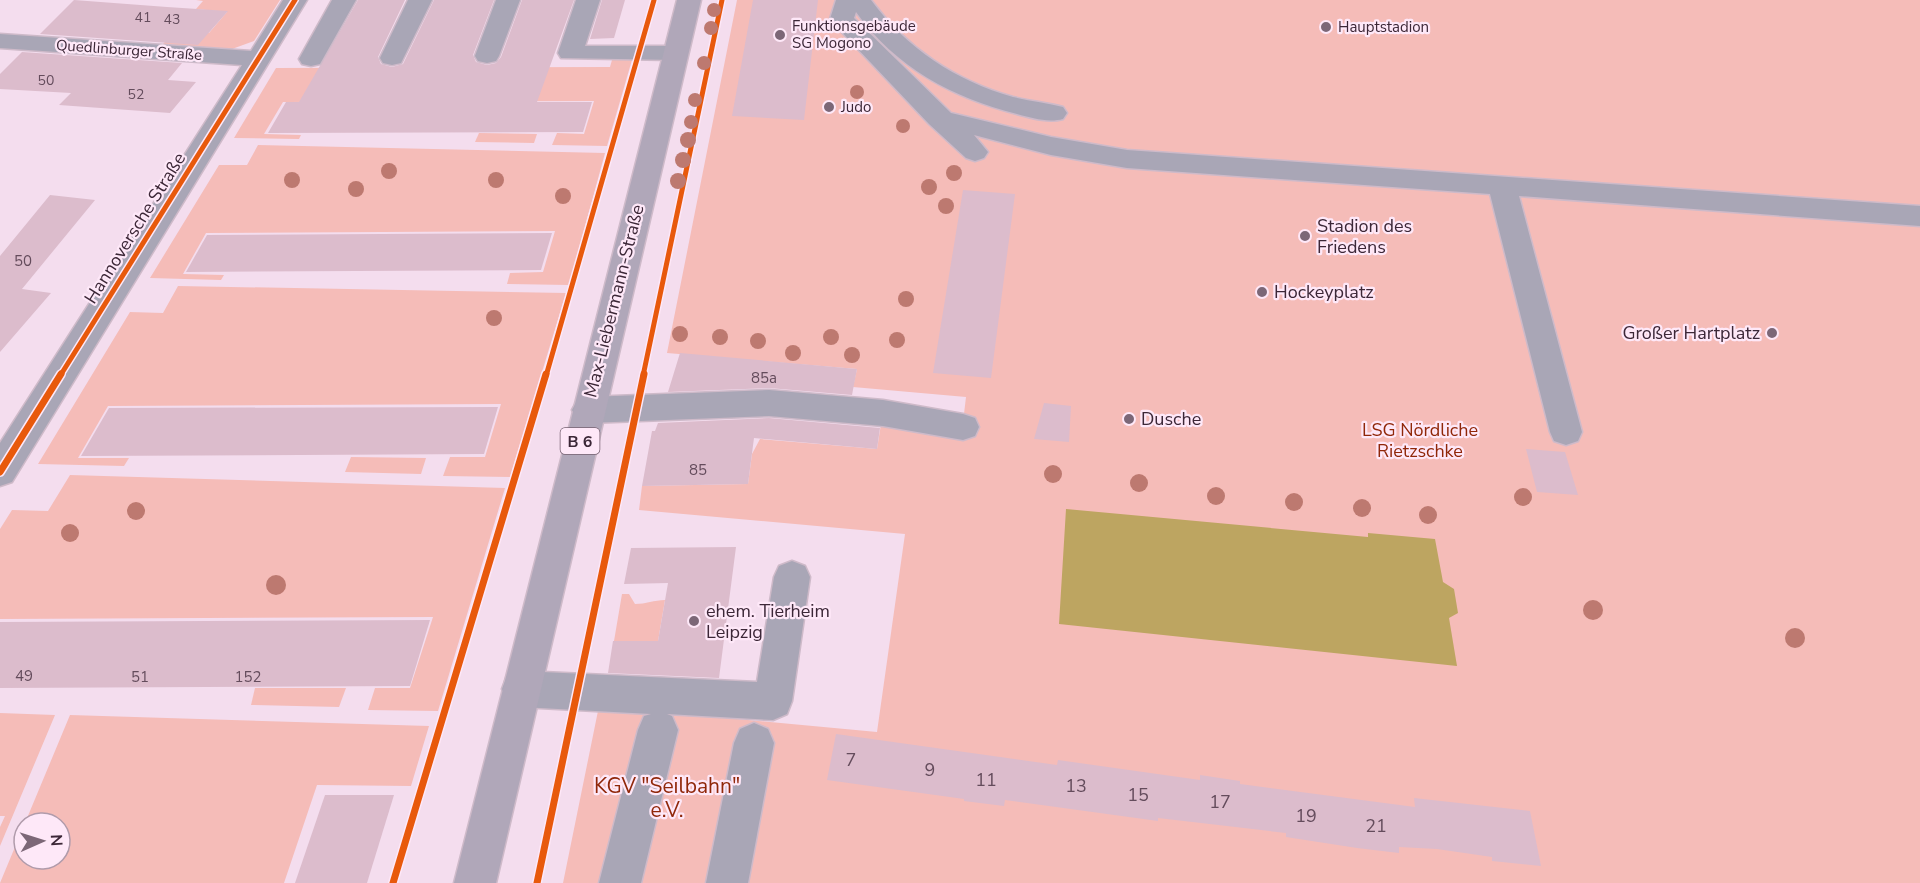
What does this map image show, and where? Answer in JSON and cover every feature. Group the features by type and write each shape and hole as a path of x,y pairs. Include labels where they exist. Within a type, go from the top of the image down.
{"main road":[{"name":"Max-Liebermann-Straße","path":"475,883 689,0"}],"street":[{"name":"Hannoversche Straße","path":"0,472 295,0"},
{"path":"311,59 344,0"},
{"path":"392,58 420,0"},
{"path":"486,56 508,0"},
{"path":"588,0 570,53 675,53"},
{"path":"848,0 842,19 938,118 975,152"},
{"path":"859,0 887,36 924,67 982,97 1023,109 1054,113"},
{"name":"Quedlinburger Straße","path":"0,40 258,59"},
{"path":"938,118 1051,146 1127,159 1920,216"},
{"path":"1502,186 1566,432"},
{"path":"588,410 769,403 883,413 963,427"},
{"path":"521,689 774,701 792,577"},
{"path":"620,883 658,730"},
{"path":"727,883 754,743"}],"green space":[{"path":"196,0 280,0 254,41 232,49 163,44 176,30 209,33 227,12 196,9 203,1"},
{"name":"LSG Nördliche Rietzschke","path":"737,0 1920,0 1920,883 563,883 599,706 877,732 905,534 639,510 642,486 748,484 752,454 760,439 877,449 882,418 961,439 966,397 853,387 857,369 667,353"},
{"path":"614,53 634,53 607,146 552,145 557,133 584,134 594,101 283,102 264,134 301,135 299,139 234,138 276,68 610,67"},
{"path":"479,133 537,134 534,143 475,142"},
{"path":"258,145 605,153 569,285 507,284 510,273 543,272 555,231 206,233 183,274 224,275 221,280 150,278 219,165 247,165"},
{"path":"178,286 566,293 510,477 443,476 450,457 485,457 501,404 108,406 78,458 129,458 124,466 38,464 130,312 163,313"},
{"path":"351,457 426,458 421,474 345,472"},
{"path":"70,475 505,488 438,711 368,710 375,688 410,688 433,617 0,619 0,529 12,510 48,511"},
{"path":"622,594 629,594 635,604 665,600 658,641 614,641"},
{"path":"255,688 346,688 339,707 251,705"},
{"path":"0,713 55,715 15,811 12,811 12,817 0,846 0,827 5,816 0,816"},
{"path":"70,715 429,726 411,786 317,785 284,883 0,883 12,854 12,871 72,871 72,811 30,811"}],"shaded area":[{"path":"1066,509 1368,537 1368,533 1435,539 1443,582 1454,589 1458,613 1449,618 1457,666 1059,624"}],"building":[{"path":"74,0 228,11 198,45 40,34"},
{"path":"358,0 405,0 378,57 381,64 392,67 403,64 434,0 494,0 473,55 476,62 487,65 496,63 501,57 522,0 574,0 537,102 592,102 583,132 268,133 286,102 299,102"},
{"path":"602,0 625,0 614,38 590,39"},
{"path":"753,0 818,0 804,120 732,116"},
{"path":"22,52 182,63 168,80 196,82 170,113 59,105 71,93 0,89 0,74"},
{"path":"963,190 1015,194 991,378 933,373"},
{"path":"50,195 95,200 22,289 51,293 0,352 0,256"},
{"path":"552,233 541,270 186,272 207,235"},
{"path":"680,353 857,369 852,395 769,388 668,392"},
{"path":"1044,403 1071,406 1069,442 1034,439"},
{"path":"498,407 484,454 81,456 109,408"},
{"path":"769,418 880,428 877,449 754,438 748,484 642,486 652,431 655,431 658,423"},
{"path":"1526,449 1565,452 1578,495 1537,492"},
{"name":"ehem. Tierheim Leipzig","path":"736,547 719,678 608,673 613,641 658,641 668,583 624,584 631,548"},
{"path":"430,620 410,686 0,688 0,622"},
{"path":"836,734 1057,765 1058,760 1200,780 1200,775 1240,781 1240,784 1415,807 1414,798 1530,811 1541,866 1492,861 1492,857 1437,849 1399,847 1399,853 1357,848 1286,837 1286,833 1158,818 1158,821 1005,800 1004,806 827,780"},
{"path":"325,795 394,795 367,883 295,883"}],"cycle path":[{"path":"0,472 295,0"},
{"path":"393,883 572,289 654,0"},
{"path":"537,883 722,0"}],"place":[{"name":"Hauptstadion","path":"1326,27"},
{"name":"Funktionsgebäude SG Mogono","path":"780,35"},
{"name":"Judo","path":"829,107"},
{"name":"Stadion des Friedens","path":"1305,236"},
{"name":"Hockeyplatz","path":"1262,292"},
{"name":"Großer Hartplatz","path":"1772,333"},
{"name":"Dusche","path":"1129,419"},
{"name":"ehem. Tierheim Leipzig","path":"694,621"}],"park label":[{"name":"KGV \"Seilbahn\" e.V.","path":"667,798"}]}
